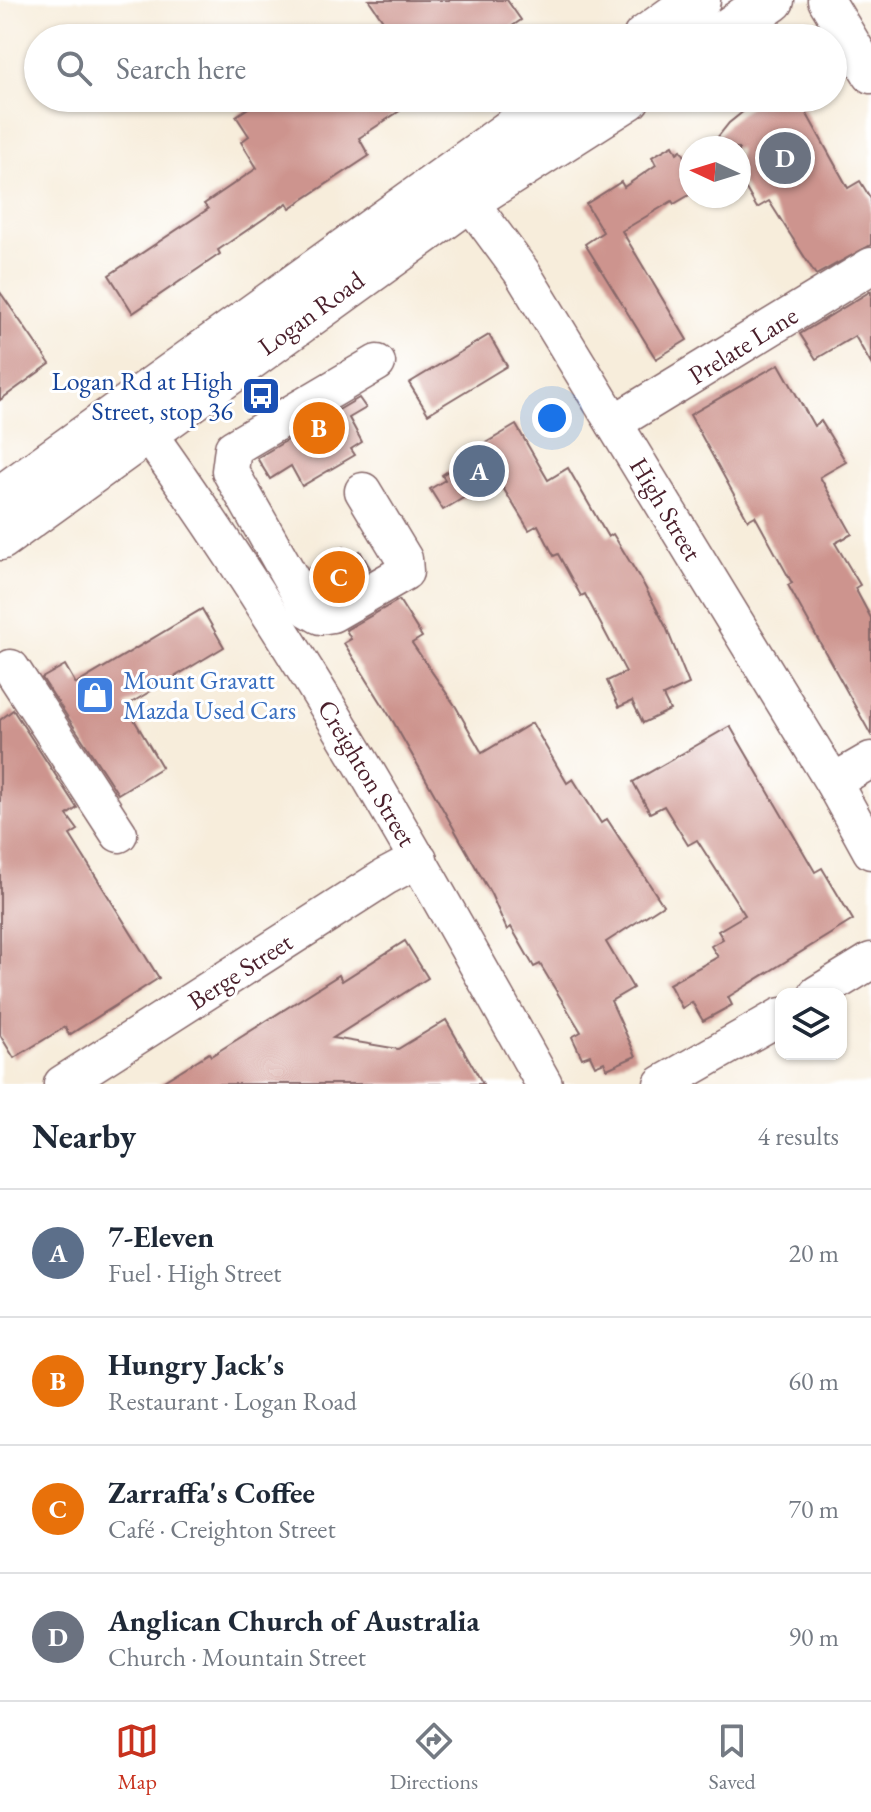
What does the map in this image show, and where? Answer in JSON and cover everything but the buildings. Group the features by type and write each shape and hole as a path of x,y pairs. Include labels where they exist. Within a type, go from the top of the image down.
{"main road":[{"path":"665,24 698,0"},
{"path":"737,24 772,0"},
{"name":"Logan Road","path":"0,538 147,432 459,187 542,112"},
{"name":"Logan Road","path":"0,499 459,187 601,112"}],"street":[{"path":"826,0 840,24"},
{"path":"847,35 871,75"},
{"name":"High Street","path":"459,187 521,271 833,782 871,851"},
{"name":"Prelate Lane","path":"614,423 871,266"},
{"path":"363,491 404,559 405,572 332,614 320,616 308,609 230,471 229,459 233,448 377,363"},
{"name":"Creighton Street","path":"147,432 286,637 419,859 544,1084"},
{"path":"11,668 119,834"},
{"path":"833,782 871,760"},
{"name":"Berge Street","path":"62,1084 102,1074 385,877 419,859"},
{"path":"827,988 871,961"},
{"path":"662,1084 775,1019"}],"place":[{"name":"Anglican Church of Australia","path":"785,158"},
{"name":"Logan Rd at High Street, stop 36","path":"261,396"},
{"name":"Hungry Jack's","path":"319,428"},
{"name":"7-Eleven","path":"479,471"},
{"name":"Zarraffa's Coffee","path":"339,577"},
{"name":"Mount Gravatt Mazda Used Cars","path":"95,695"}]}
